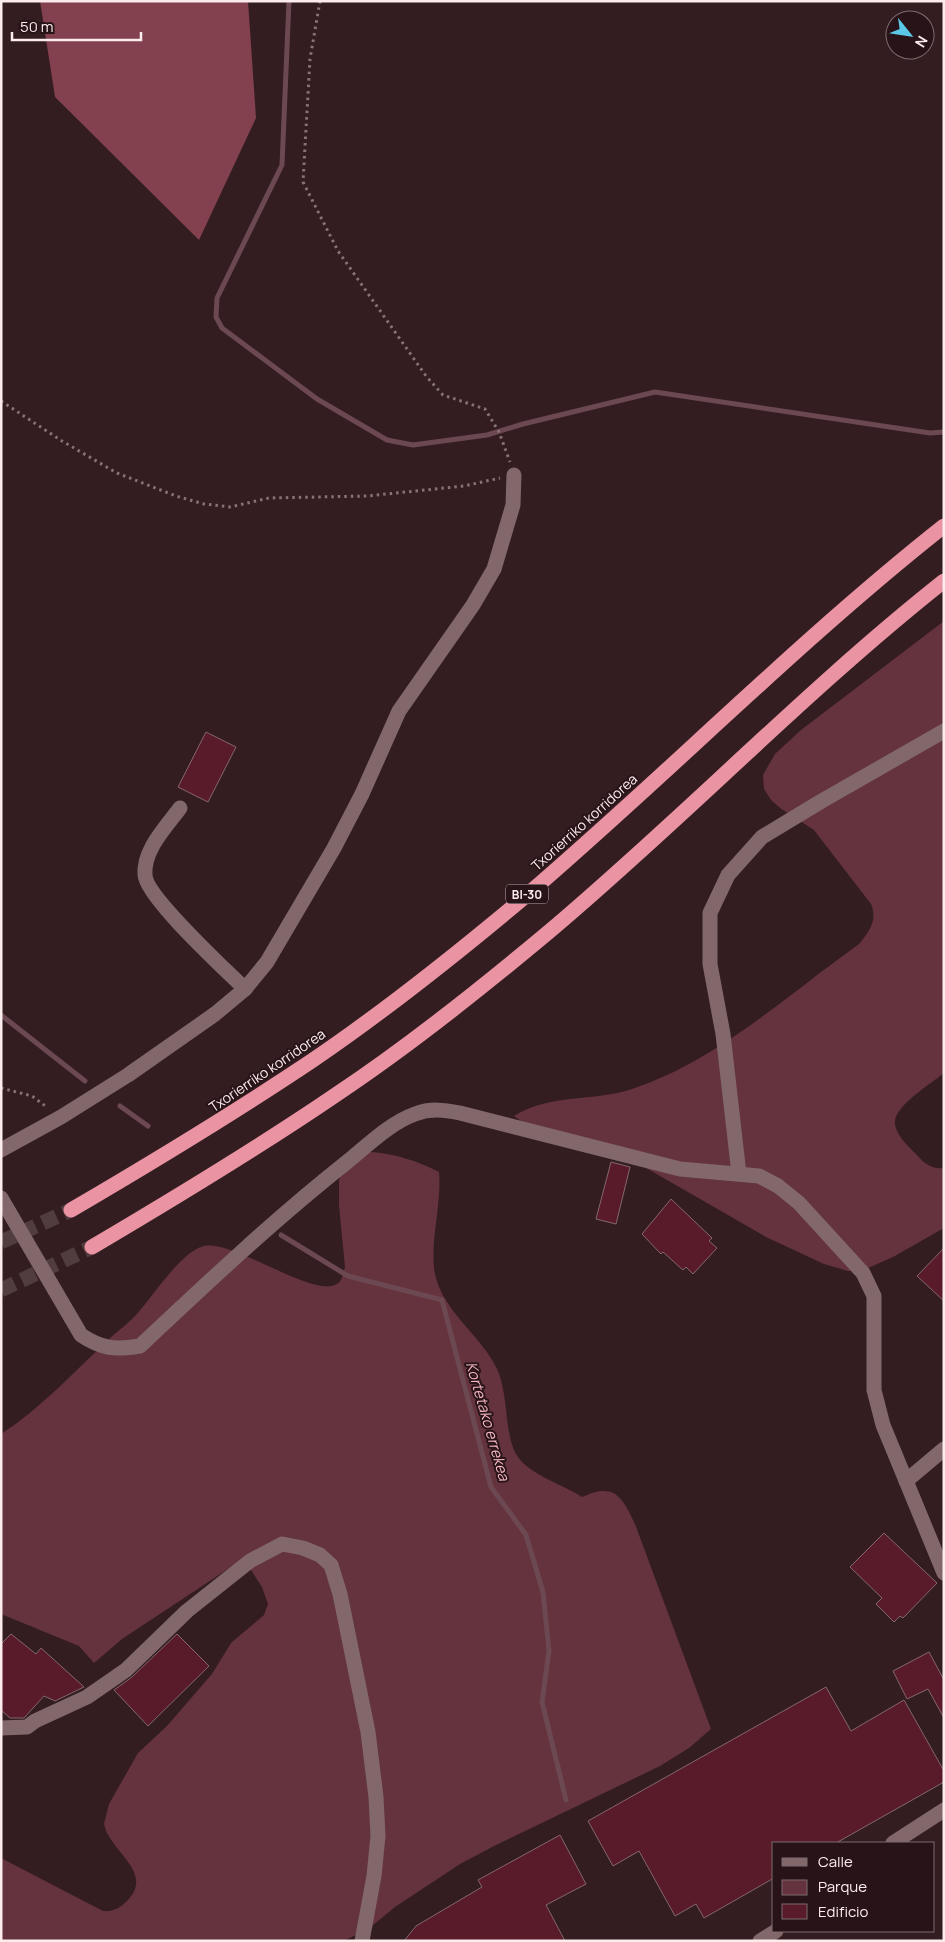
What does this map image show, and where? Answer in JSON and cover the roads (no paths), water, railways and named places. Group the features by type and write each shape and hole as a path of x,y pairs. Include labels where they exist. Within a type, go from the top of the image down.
{"highway":[{"name":"Txorierriko korridorea","path":"71,1210 218,1122 314,1059 414,985 564,863 832,620 944,526"},
{"path":"92,1247 240,1158 338,1094 476,991 584,901 868,645 944,580"}],"street":[{"path":"1,1150 61,1117 128,1075 215,1014 245,989 267,962 334,848 362,794 399,711 471,608 494,569 513,505 514,475"},
{"path":"739,1174 723,1034 710,964 710,913 728,875 762,837 944,731"},
{"path":"180,808 147,857 145,876 151,890 173,915 245,989"},
{"path":"1,1198 81,1335 95,1344 118,1349 140,1346 262,1234 328,1177 391,1127 415,1114 435,1109 452,1112 680,1168 759,1176 799,1203 863,1273 874,1296 874,1390 883,1426 944,1573"},
{"path":"906,1481 944,1449"},
{"path":"1,1728 27,1727 35,1721 87,1697 126,1670 187,1611 250,1561 282,1544 303,1548 320,1555 331,1565 340,1594 368,1732 376,1797 378,1836 374,1876 362,1941"},
{"path":"895,1842 944,1810"},
{"path":"760,1941 774,1932"}],"waterway":[{"path":"289,1 282,165 217,298 216,317 222,328 317,399 387,440 413,445 487,435 523,424 655,392 930,433 944,432"},
{"name":"Kortetako errekea","path":"1,1015 85,1081"},
{"name":"Kortetako errekea","path":"120,1106 148,1126"},
{"name":"Kortetako errekea","path":"281,1235 348,1276 442,1300 491,1487 526,1535 543,1592 549,1651 542,1702 566,1800"}],"tunnel":[{"path":"1,1242 71,1210"},
{"path":"1,1290 92,1247"}]}
